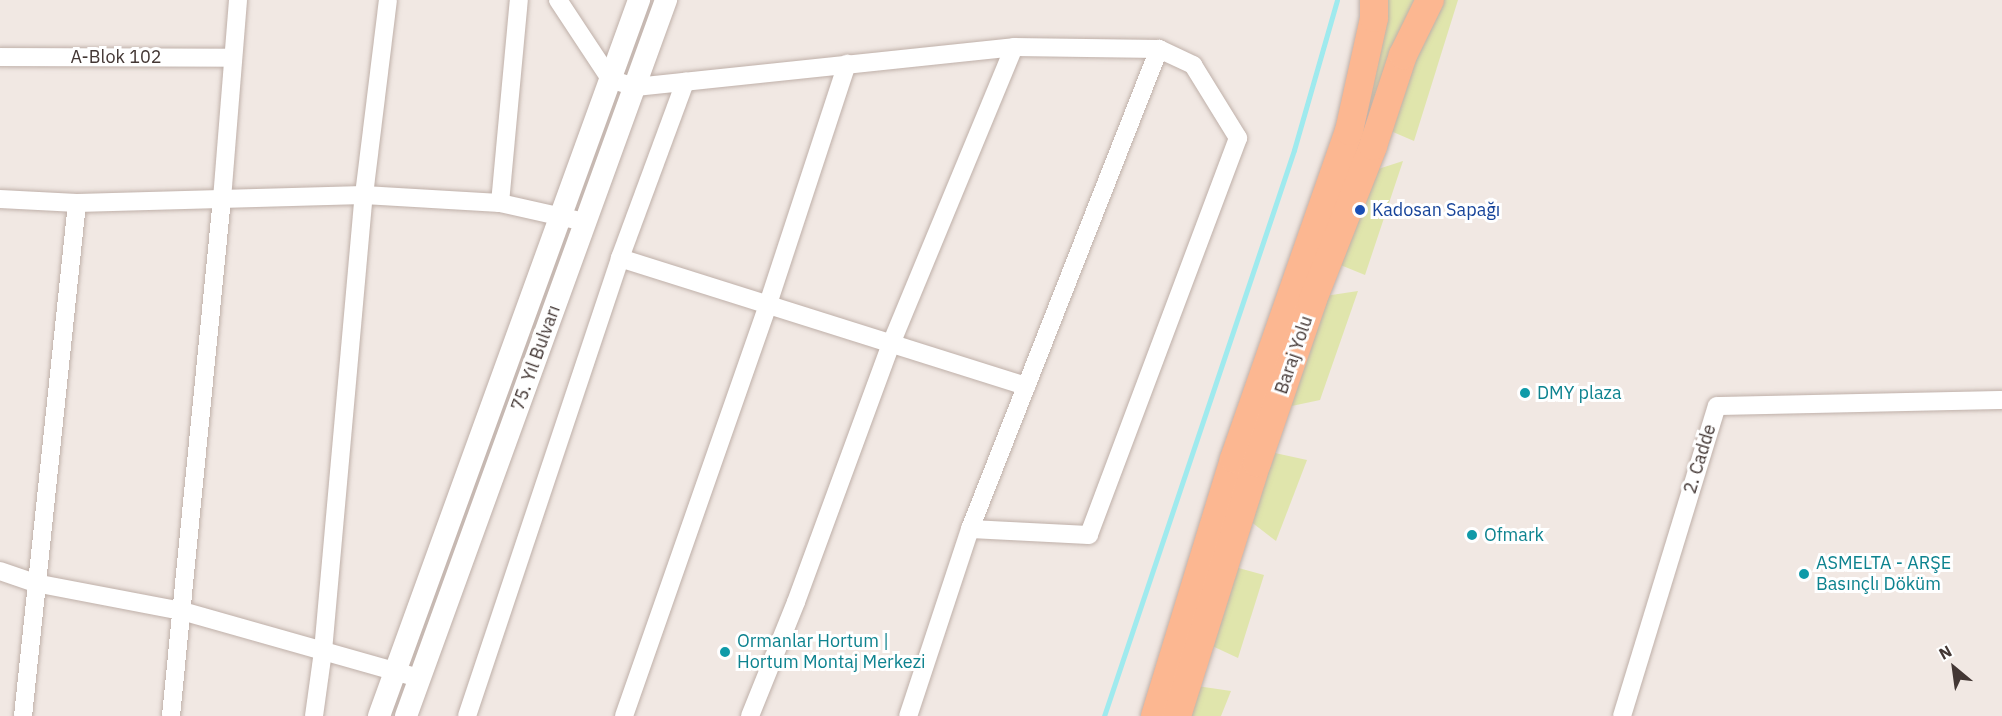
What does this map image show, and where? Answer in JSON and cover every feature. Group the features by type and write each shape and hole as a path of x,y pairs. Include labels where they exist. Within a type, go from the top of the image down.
{"main road":[{"name":"Baraj Yolu","path":"1177,716 1257,463 1312,302 1373,146 1402,55 1430,0"},
{"name":"Baraj Yolu","path":"1155,716 1234,459 1349,131 1372,6"}],"street":[{"path":"171,716 222,199 238,0"},
{"path":"314,716 323,651 364,195 387,0"},
{"path":"500,203 519,0"},
{"path":"558,0 610,79 635,87 1014,46 1159,49 1193,65 1238,138 1089,536 970,529"},
{"name":"75. Yıl Bulvarı","path":"380,716 639,0"},
{"name":"75. Yıl Bulvarı","path":"406,716 666,0"},
{"path":"750,716 796,602 891,344 1014,46"},
{"path":"908,716 970,529 1159,49"},
{"name":"A-Blok 102","path":"0,57 232,58"},
{"path":"624,716 768,304 847,64"},
{"path":"467,716 620,258 685,82"},
{"path":"0,199 77,204 364,195 500,203 585,222"},
{"path":"23,716 35,583 77,204"},
{"path":"620,258 1026,386"},
{"name":"2. Cadde","path":"1622,716 1717,406 2002,400"},
{"path":"0,571 35,583 182,611 419,678"}],"green space":[{"path":"1383,0 1414,0 1368,113 1361,111"},
{"path":"1443,0 1458,0 1414,141 1386,129 1410,62"},
{"path":"1403,161 1365,275 1338,264 1372,171"},
{"path":"1358,291 1320,400 1287,407 1325,296"},
{"path":"1275,453 1307,460 1276,541 1250,521"},
{"path":"1235,567 1264,575 1238,658 1208,644"},
{"path":"1197,686 1231,691 1221,716 1188,716"}],"waterway":[{"path":"1104,716 1294,150 1337,0"}],"place":[{"name":"Kadosan Sapağı","path":"1360,210"},
{"name":"DMY plaza","path":"1525,393"},
{"name":"Ofmark","path":"1472,535"},
{"name":"ASMELTA - ARŞE Basınçlı Döküm","path":"1804,574"},
{"name":"Ormanlar Hortum | Hortum Montaj Merkezi","path":"725,652"}]}
